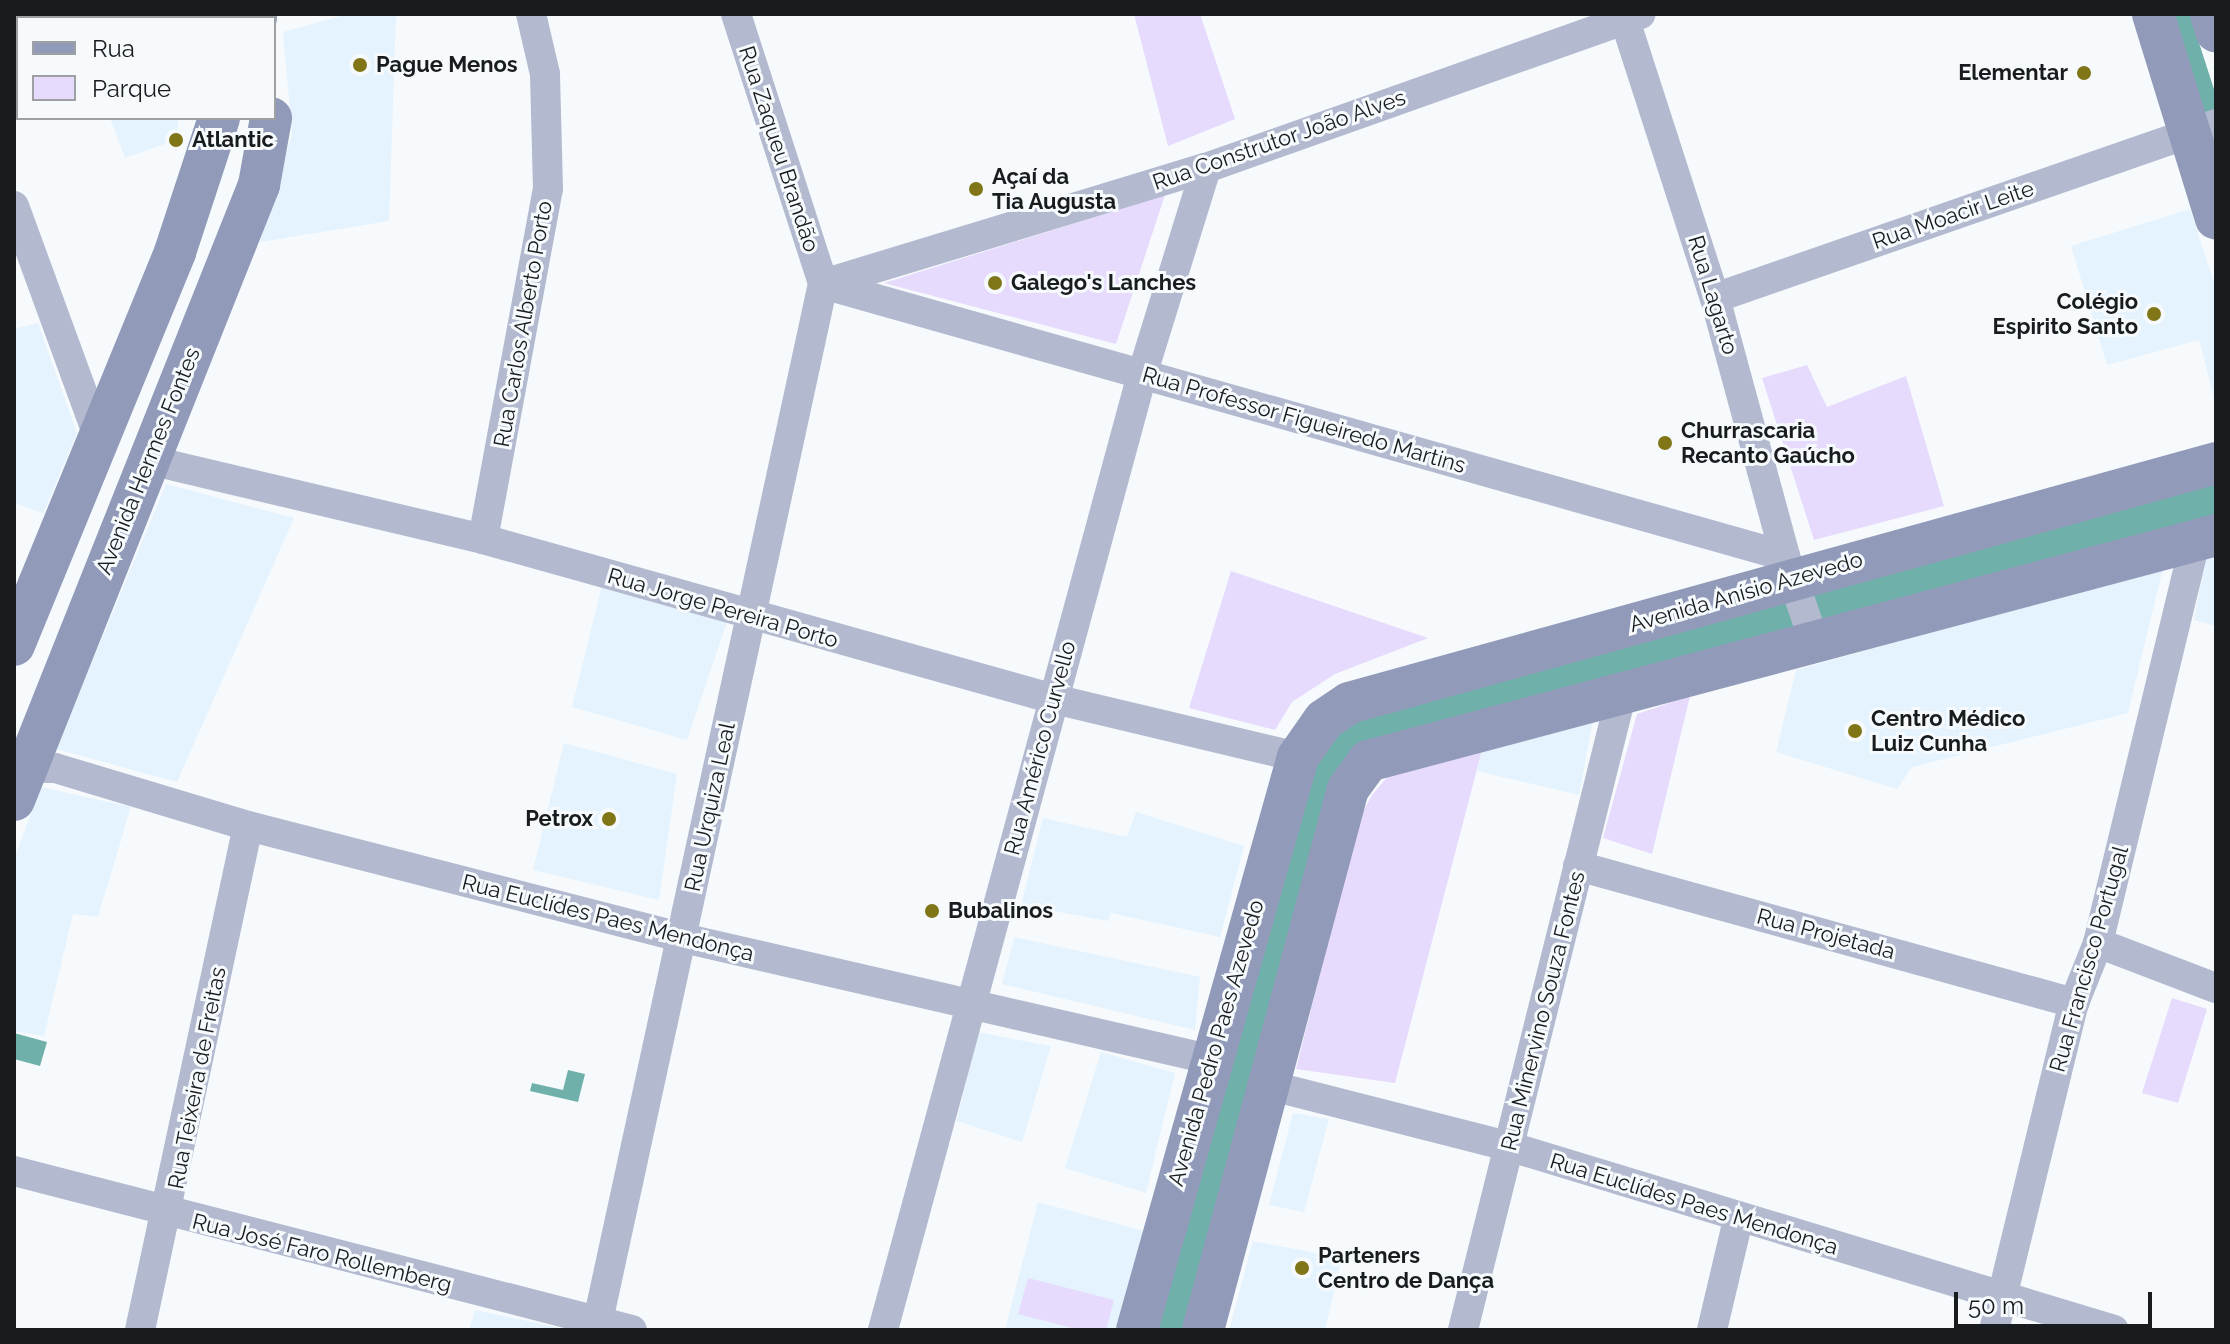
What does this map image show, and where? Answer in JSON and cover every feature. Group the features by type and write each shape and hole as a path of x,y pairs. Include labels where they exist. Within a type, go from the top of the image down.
{"street":[{"path":"256,16 271,14"},
{"name":"Rua Carlos Alberto Porto","path":"483,539 548,189 545,74 531,14"},
{"name":"Rua Zaqueu Brandão","path":"736,14 823,284"},
{"path":"2153,14 2203,129 2216,219"},
{"path":"2211,14 2216,31"},
{"name":"Rua Construtor João Alves","path":"823,284 1206,168 1629,16"},
{"name":"Rua Lagarto","path":"1629,16 1715,298 1800,598"},
{"path":"14,645 100,441 185,224 218,120"},
{"name":"Avenida Hermes Fontes","path":"21,766 149,460 259,185 271,120"},
{"name":"Rua Moacir Leite","path":"1715,298 2203,129"},
{"name":"Rua Américo Curvello","path":"883,1330 968,1007 1142,375 1206,168"},
{"path":"14,206 100,441"},
{"name":"Rua Professor Figueiredo Martins","path":"823,284 1142,375 1800,598"},
{"name":"Rua Urquiza Leal","path":"596,1326 683,938 823,284"},
{"name":"Rua Jorge Pereira Porto","path":"149,460 483,539 1054,699 1298,757"},
{"name":"Avenida Anísio Azevedo","path":"1272,1086 1348,789 1359,770 1380,754 1622,692 1800,598 2216,463"},
{"name":"Avenida Anísio Azevedo","path":"1298,757 1324,720 1349,703 1800,598 2205,538"},
{"name":"Rua Francisco Portugal","path":"1994,1330 2074,1003 2098,943 2205,538"},
{"name":"Rua Minervino Souza Fontes","path":"1463,1330 1622,692"},
{"name":"Avenida Pedro Paes Azevedo","path":"1137,1330 1209,1059 1298,757"},
{"name":"Rua Euclídes Paes Mendonça","path":"21,766 55,768 248,826 683,938 968,1007 1209,1059"},
{"name":"Rua Teixeira de Freitas","path":"140,1330 169,1214 248,826"},
{"name":"Rua Projetada","path":"1578,866 2074,1003"},
{"path":"2098,943 2216,988"},
{"path":"1203,1330 1272,1086"},
{"name":"Rua Euclídes Paes Mendonça","path":"1272,1086 1511,1147 1738,1220 2114,1330"},
{"name":"Rua José Faro Rollemberg","path":"14,1171 596,1326 632,1330"},
{"path":"1712,1330 1738,1220"}],"shaded area":[{"path":"71,14 182,16 72,16"},
{"path":"348,14 396,14 389,221 260,242 292,134 283,32"},
{"path":"111,120 179,120 176,140 125,158"},
{"name":"Colégio Espirito Santo","path":"2190,209 2216,289 2216,405 2199,340 2107,365 2071,246"},
{"path":"38,323 77,433 43,514 14,502 14,329"},
{"path":"166,484 294,518 177,782 56,749"},
{"path":"2216,552 2216,626 2194,620 2206,554"},
{"path":"2163,568 2128,713 1912,767 1897,789 1776,752 1796,670"},
{"path":"602,585 727,622 687,740 572,707"},
{"path":"1593,720 1579,795 1477,771 1482,750"},
{"name":"Petrox","path":"564,743 677,774 659,900 533,870"},
{"path":"41,787 131,807 98,917 73,914 44,1036 14,1031 14,859"},
{"path":"1136,812 1244,846 1220,937 1111,913 1108,921 1021,905 1043,818 1127,837"},
{"path":"1014,937 1200,977 1195,1030 1002,984"},
{"path":"977,1032 1051,1046 1022,1142 957,1121"},
{"path":"14,1033 47,1042 40,1066 14,1059"},
{"path":"1101,1052 1175,1073 1146,1193 1065,1168"},
{"path":"568,1070 585,1074 578,1102 530,1091 532,1083 563,1090"},
{"path":"1293,1113 1329,1119 1304,1212 1269,1205"},
{"path":"1038,1202 1144,1231 1115,1330 1005,1330"},
{"path":"1253,1241 1342,1258 1325,1330 1229,1330"},
{"path":"475,1310 571,1330 469,1330"}],"green space":[{"path":"1134,14 1200,14 1235,119 1168,146"},
{"path":"1165,195 1116,344 884,283"},
{"path":"1807,365 1827,407 1906,376 1944,506 1814,540 1762,378"},
{"path":"1231,571 1428,638 1335,674 1292,702 1275,730 1189,708"},
{"path":"1690,696 1652,854 1603,838 1637,714"},
{"path":"1482,750 1395,1083 1296,1069 1359,819 1372,795 1389,775"},
{"path":"2172,998 2207,1009 2178,1103 2142,1093"},
{"path":"1028,1278 1114,1300 1106,1330 1080,1330 1018,1314"}],"waterway":[{"path":"2175,14 2216,141"},
{"path":"1174,1330 1328,764 1350,737 2216,500"}],"place":[{"name":"Pague Menos","path":"360,65"},
{"name":"Elementar","path":"2084,73"},
{"name":"Atlantic","path":"176,140"},
{"name":"Açaí da Tia Augusta","path":"976,189"},
{"name":"Galego's Lanches","path":"995,283"},
{"name":"Colégio Espirito Santo","path":"2154,314"},
{"name":"Churrascaria Recanto Gaúcho","path":"1665,443"},
{"name":"Centro Médico Luiz Cunha","path":"1855,731"},
{"name":"Petrox","path":"609,819"},
{"name":"Bubalinos","path":"932,911"},
{"name":"Parteners Centro de Dança","path":"1302,1268"}]}
